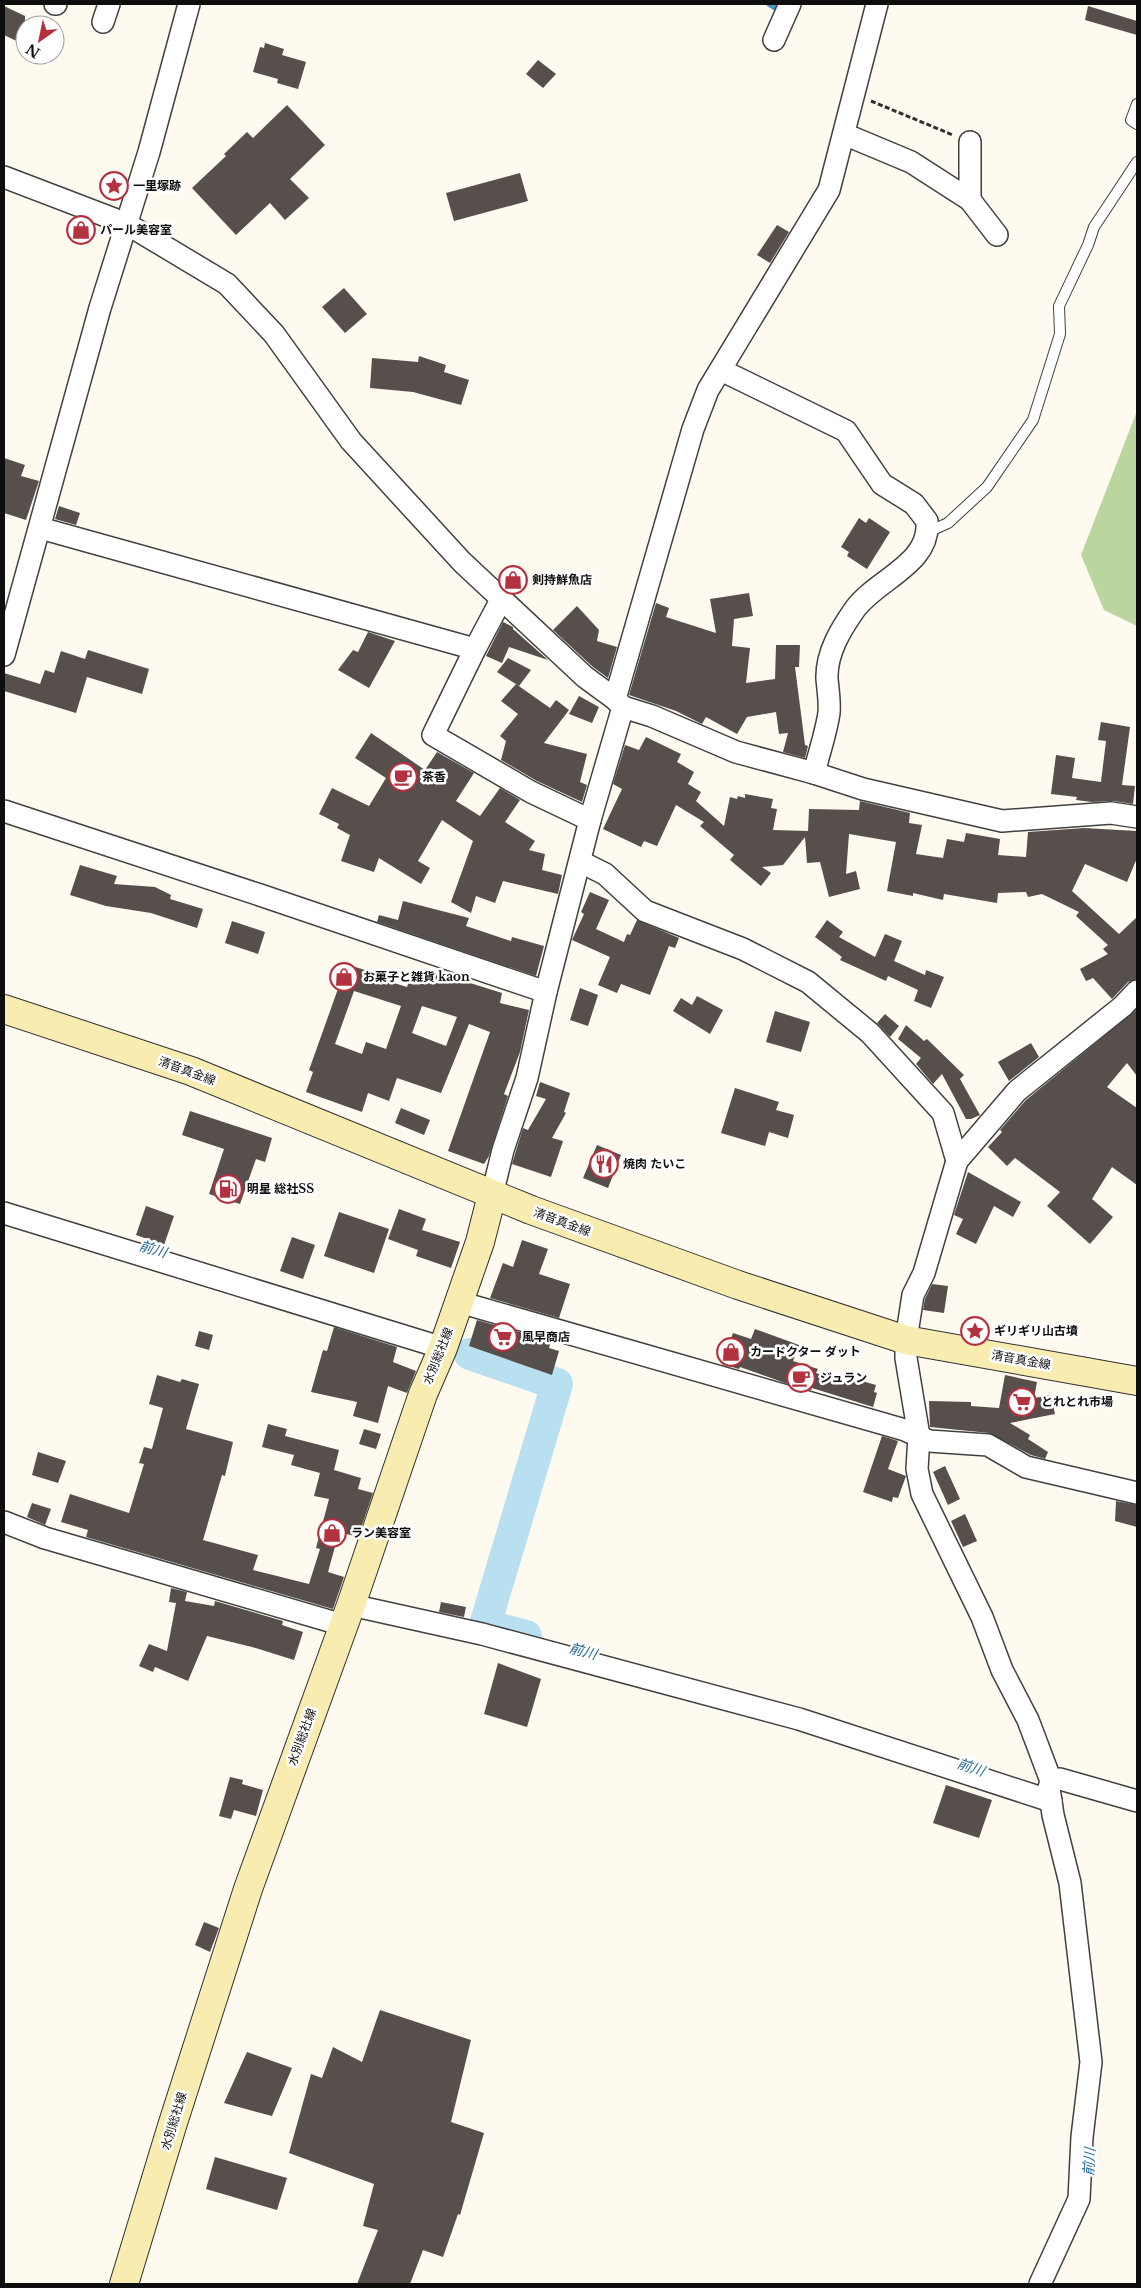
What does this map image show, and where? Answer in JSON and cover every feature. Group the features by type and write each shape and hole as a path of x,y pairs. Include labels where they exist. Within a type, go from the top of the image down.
{"main road":[{"name":"清音真金線","path":"4,1009 191,1071 492,1195 738,1285 906,1340 1137,1381"},
{"name":"水別総社線","path":"124,2284 172,2126 248,1889 347,1615 423,1394 443,1348 480,1242 492,1195"}],"street":[{"path":"4,655 100,308 149,152 189,4"},
{"path":"774,40 790,4"},
{"path":"492,1195 503,1150 527,1078 546,992 581,862 619,703 694,429 708,390 829,190 877,4"},
{"path":"844,134 911,162 970,200 996,235"},
{"path":"970,142 970,200"},
{"path":"4,177 127,224 227,284 274,334 351,441 462,562 585,677 619,703 736,752 814,773 863,789 1002,822 1110,813 1137,817"},
{"path":"721,370 846,431 882,484 914,504 927,521 928,532 922,549 886,583 873,591 857,606 838,634 827,677 829,713 814,773"},
{"path":"40,528 475,649"},
{"path":"501,600 433,735 531,792 590,820"},
{"path":"4,811 546,992"},
{"path":"581,862 604,874 645,912 743,949 808,982 870,1033 943,1113 957,1161"},
{"path":"1040,2284 1079,2199 1082,2137 1091,2062 1070,1883 1051,1791 1028,1720 1002,1670 982,1617 922,1494 917,1469 920,1436 906,1358 906,1340 913,1295 924,1273 957,1161 1017,1091 1123,1006 1137,991"},
{"path":"4,1213 443,1348"},
{"path":"459,1302 905,1430 935,1442 988,1445 1026,1467 1137,1493"},
{"path":"4,1522 45,1538 347,1615 482,1634 799,1719 1051,1791"},
{"path":"1051,1791 1060,1779 1137,1801"}],"lane":[{"path":"1137,104 1131,120 1137,124"},
{"path":"928,532 948,523 987,487 1033,420 1060,334 1059,306 1088,245 1094,227 1137,162"}],"path":[{"path":"854,94 970,142"}],"green space":[{"path":"1137,411 1137,626 1104,610 1081,555"}],"building":[{"path":"4,6 23,15 15,15 15,40 4,35"},
{"path":"1088,6 1137,21 1137,35 1085,20"},
{"path":"265,43 284,49 282,55 306,62 298,89 277,83 278,79 253,72 260,47 264,48"},
{"path":"538,60 556,74 543,88 526,74"},
{"path":"287,105 325,145 290,179 309,198 285,220 270,203 236,235 192,188 226,156 224,154 247,132 253,138"},
{"path":"520,173 528,201 454,221 446,193"},
{"path":"777,225 789,232 770,263 757,255"},
{"path":"344,288 367,314 345,333 322,307"},
{"path":"419,356 446,365 444,372 469,380 461,405 413,392 370,388 372,358 418,362"},
{"path":"4,458 25,465 21,476 39,481 26,520 4,513"},
{"path":"59,506 80,513 76,525 55,519"},
{"path":"859,518 866,523 869,518 890,532 867,569 847,556 849,552 841,547"},
{"path":"749,593 753,616 734,619 732,646 750,648 746,683 775,679 776,645 800,645 799,667 795,667 805,745 808,746 805,758 783,752 788,733 779,734 776,712 747,717 737,734 706,717 702,724 676,711 629,695 656,603 669,608 666,617 716,633 710,599"},
{"path":"577,606 599,630 597,641 617,647 608,678 593,667 553,630"},
{"path":"503,622 513,627 548,660 509,647 502,663 486,656"},
{"path":"368,632 395,641 369,688 338,670 353,650 358,652"},
{"path":"88,650 149,669 142,694 87,677 76,713 4,691 4,673 40,684 45,670 54,673 61,651 85,659"},
{"path":"508,658 531,670 519,686 497,672"},
{"path":"516,684 550,708 556,700 569,710 544,743 587,754 580,782 587,785 582,802 537,781 501,760 506,741 500,736 518,714 501,701"},
{"path":"579,696 599,707 592,723 569,714"},
{"path":"1101,722 1130,727 1122,785 1135,786 1133,804 1113,801 1092,802 1076,800 1077,797 1051,794 1056,755 1075,758 1072,778 1101,782 1106,741 1098,740"},
{"path":"371,733 425,770 437,752 474,773 456,801 480,816 500,788 520,800 505,822 535,841 529,850 545,854 542,870 562,875 558,894 503,881 495,903 476,896 471,913 451,902 473,841 442,820 418,861 430,868 421,884 379,858 374,872 341,861 350,835 337,828 339,824 319,814 332,788 369,806 386,778 355,758"},
{"path":"646,737 681,754 677,762 694,772 688,784 701,792 696,801 724,826 730,797 737,799 738,796 745,798 745,794 773,799 771,808 777,809 773,830 808,831 809,809 859,810 860,801 910,813 909,823 922,825 916,854 943,858 947,839 964,842 966,833 1000,839 998,855 1026,857 1028,832 1084,828 1137,831 1137,858 1127,882 1085,864 1072,891 1119,934 1137,917 1137,979 1128,982 1112,999 1093,978 1086,981 1080,969 1108,954 1103,949 1108,945 1076,916 1079,912 1042,894 1028,897 1026,892 998,893 997,903 944,894 943,900 913,893 913,896 887,891 896,842 849,834 846,874 856,871 860,889 829,897 820,862 807,863 805,837 783,865 762,867 771,873 761,886 730,860 734,855 700,826 704,822 676,805 657,846 644,841 641,847 603,829 622,789 613,784 625,745 639,750"},
{"path":"80,865 117,876 114,884 155,887 171,895 170,899 203,909 197,928 151,913 106,906 70,895"},
{"path":"590,892 609,900 596,929 624,942 627,934 630,935 637,920 679,938 675,948 669,946 650,995 621,984 617,993 598,985 610,957 572,940 584,914 581,912"},
{"path":"403,901 469,918 466,926 511,941 512,937 544,946 536,976 377,922 379,915 398,920"},
{"path":"827,920 843,932 839,937 875,957 885,934 902,941 894,961 925,975 926,970 944,977 931,1008 914,1001 918,990 888,976 886,981 840,960 842,957 815,937"},
{"path":"232,921 265,932 258,954 225,943"},
{"path":"345,964 372,972 371,976 407,987 412,972 433,978 435,972 502,993 500,1003 529,1010 520,1052 504,1094 508,1096 489,1156 484,1164 448,1151 490,1032 469,1024 441,1093 397,1078 389,1101 368,1093 362,1112 306,1092 313,1072 309,1070","holes":["354,991 401,1006 386,1049 366,1042 362,1054 335,1044","422,1006 457,1017 446,1046 412,1033"]},
{"path":"580,988 598,995 588,1026 570,1020"},
{"path":"697,996 723,1010 710,1034 673,1011 681,998 692,1005"},
{"path":"1137,1009 1137,1076 1127,1063 1107,1087 1137,1108 1137,1185 1112,1167 1092,1199 1113,1217 1090,1244 1047,1206 1060,1192 1015,1158 1007,1166 988,1147 1026,1100"},
{"path":"775,1011 810,1022 801,1052 766,1042"},
{"path":"885,1014 899,1026 890,1037 877,1023"},
{"path":"906,1025 924,1041 927,1039 964,1075 960,1079 980,1115 966,1119 942,1074 933,1084 916,1064 921,1058 898,1039"},
{"path":"1031,1043 1039,1057 1009,1081 998,1062"},
{"path":"540,1082 570,1093 564,1112 566,1113 552,1138 563,1141 551,1177 512,1164 523,1128 528,1130 546,1099 536,1096"},
{"path":"735,1088 779,1102 776,1110 794,1115 788,1138 769,1132 765,1146 721,1133"},
{"path":"401,1108 430,1120 424,1135 395,1123"},
{"path":"190,1111 272,1138 265,1162 256,1159 240,1204 209,1194 224,1149 182,1135"},
{"path":"597,1145 621,1155 608,1188 583,1178"},
{"path":"968,1172 1021,1202 1013,1217 994,1206 976,1244 956,1234 963,1219 954,1215"},
{"path":"146,1206 174,1216 164,1245 136,1235"},
{"path":"399,1209 426,1219 422,1230 460,1242 451,1268 416,1256 418,1250 388,1239"},
{"path":"339,1212 389,1229 374,1273 324,1256"},
{"path":"292,1237 315,1245 303,1279 280,1271"},
{"path":"522,1240 548,1249 539,1274 570,1284 559,1318 490,1298 503,1263 513,1267"},
{"path":"932,1284 948,1286 944,1313 923,1310 925,1299"},
{"path":"477,1320 551,1341 549,1348 559,1351 552,1375 469,1346"},
{"path":"334,1327 397,1347 393,1362 416,1371 407,1393 388,1386 378,1423 353,1416 357,1402 311,1392 323,1350 327,1351"},
{"path":"755,1329 799,1345 793,1361 818,1369 816,1373 846,1383 848,1377 876,1385 874,1392 877,1393 873,1407 812,1388 811,1390 785,1383 740,1367 739,1369 722,1364 733,1333 751,1339"},
{"path":"199,1331 213,1335 209,1350 195,1346"},
{"path":"157,1375 180,1382 182,1379 199,1384 186,1429 233,1442 225,1476 222,1475 203,1540 258,1555 253,1570 309,1584 320,1549 316,1548 329,1499 314,1496 320,1473 291,1465 294,1455 262,1447 268,1424 287,1429 285,1436 339,1450 334,1470 361,1478 358,1489 373,1493 358,1537 339,1532 328,1572 344,1577 333,1609 86,1537 88,1530 61,1522 70,1494 129,1513 144,1464 139,1463 144,1447 152,1449 163,1408 149,1404"},
{"path":"1005,1375 1037,1382 1034,1398 1051,1395 1055,1414 1010,1423 1030,1435 1028,1439 1048,1452 1045,1459 1031,1455 989,1433 930,1427 929,1401 971,1402 971,1406 999,1408"},
{"path":"364,1429 381,1434 376,1449 359,1444"},
{"path":"882,1436 898,1441 888,1469 906,1476 898,1498 893,1497 892,1502 863,1492"},
{"path":"38,1452 66,1461 58,1483 32,1475"},
{"path":"945,1466 960,1499 948,1505 933,1472"},
{"path":"1116,1501 1137,1505 1137,1527 1115,1521"},
{"path":"32,1503 51,1509 45,1525 27,1517"},
{"path":"965,1514 977,1541 963,1547 951,1521"},
{"path":"171,1588 187,1592 185,1601 214,1606 215,1601 283,1621 282,1625 303,1632 294,1660 207,1636 188,1681 155,1667 153,1672 139,1666 149,1644 167,1651 176,1603 169,1602"},
{"path":"441,1602 466,1607 464,1617 439,1612"},
{"path":"498,1663 541,1679 527,1727 484,1714"},
{"path":"230,1777 243,1780 242,1784 263,1790 256,1816 234,1810 231,1819 219,1816"},
{"path":"946,1785 992,1800 979,1838 933,1823"},
{"path":"204,1922 219,1928 210,1952 195,1945"},
{"path":"380,2010 471,2040 451,2122 484,2133 460,2215 458,2214 443,2257 423,2250 410,2284 357,2284 378,2230 363,2226 374,2184 289,2153 311,2074 322,2078 333,2047 362,2062"},
{"path":"247,2052 292,2068 272,2116 224,2103"},
{"path":"215,2157 287,2178 277,2210 206,2189"}],"waterway":[{"path":"769,4 780,11"},
{"name":"前川","path":"470,1354 557,1384 485,1625 526,1636"}],"place":[{"name":"一里塚跡","path":"114,186"},
{"name":"パール美容室","path":"81,230"},
{"name":"剣持鮮魚店","path":"513,580"},
{"name":"茶香","path":"403,777"},
{"name":"お菓子と雑貨 kaon","path":"344,977"},
{"name":"焼肉 たいこ","path":"604,1164"},
{"name":"明星 総社SS","path":"228,1189"},
{"name":"ギリギリ山古墳","path":"975,1331"},
{"name":"風早商店","path":"503,1337"},
{"name":"カードクター ダット","path":"731,1352"},
{"name":"ジュラン","path":"801,1378"},
{"name":"とれとれ市場","path":"1022,1402"},
{"name":"ラン美容室","path":"332,1533"}]}
